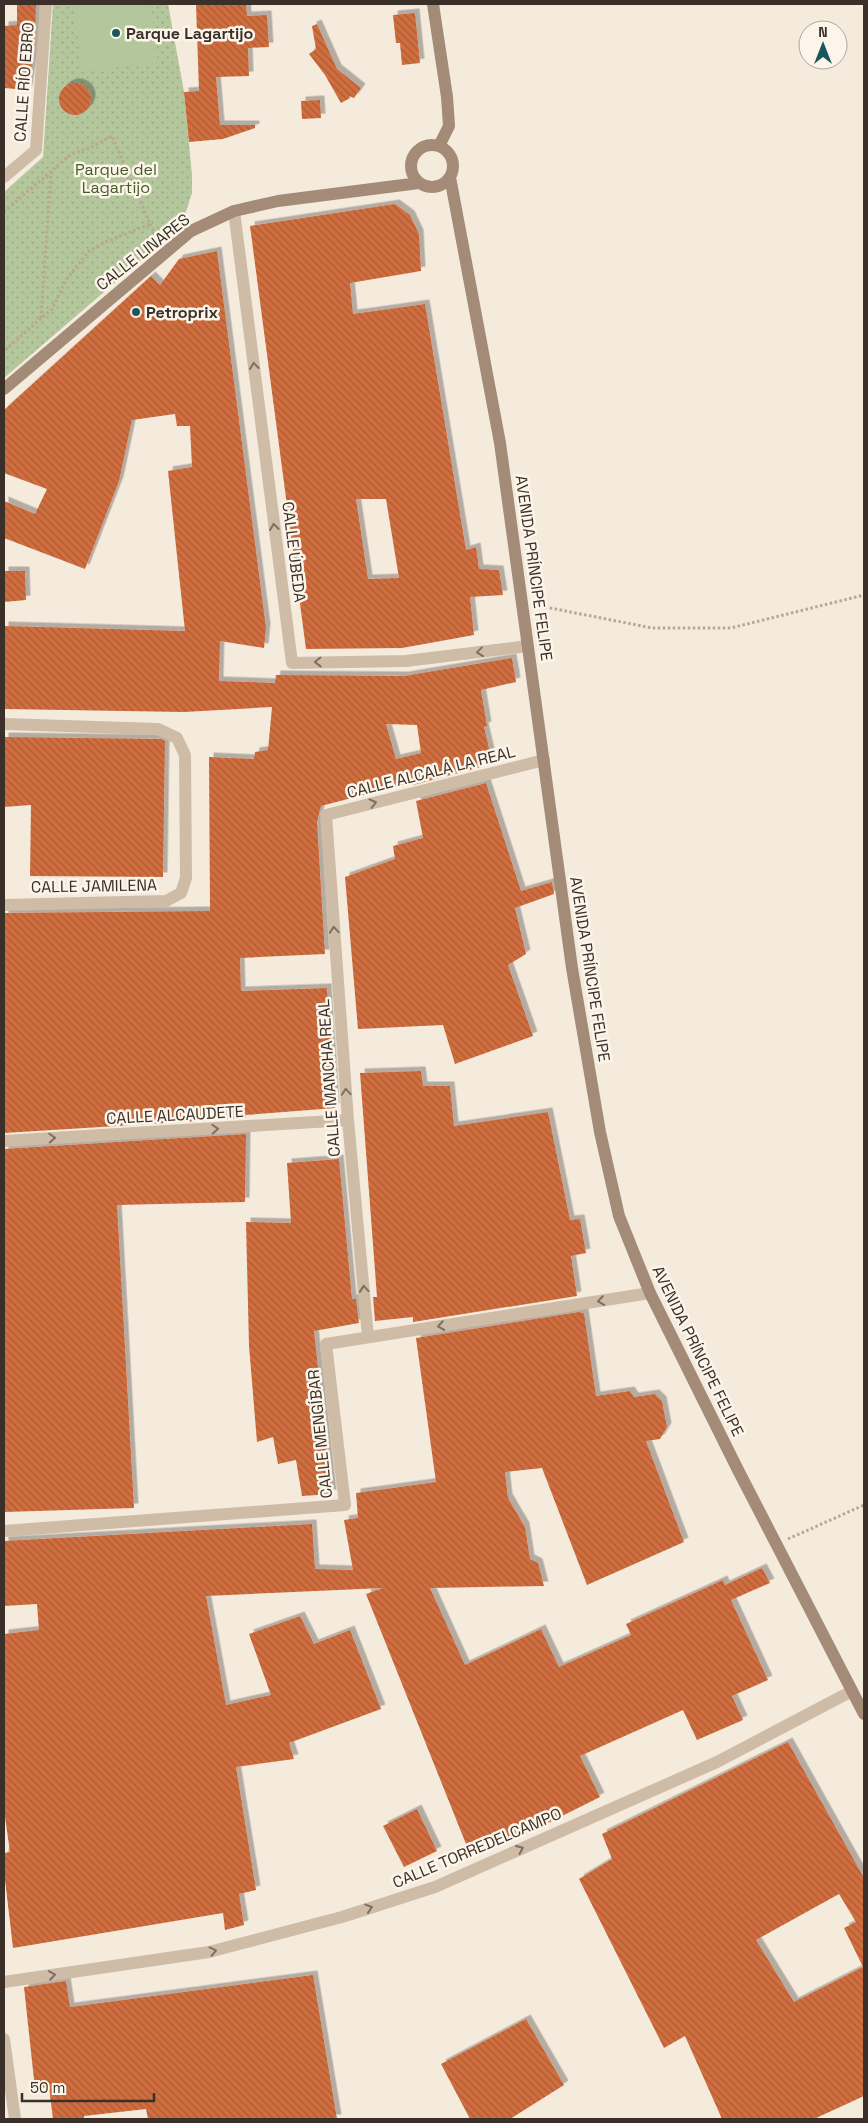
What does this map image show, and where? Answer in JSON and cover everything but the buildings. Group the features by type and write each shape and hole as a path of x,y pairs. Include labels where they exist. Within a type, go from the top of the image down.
{"main road":[{"path":"433,4 447,97 449,126 439,146"},
{"path":"424,146 439,146 449,153 452,159 453,165 450,177 440,186 433,187 419,183 411,170 413,156 424,146"},
{"name":"AVENIDA PRÍNCIPE FELIPE","path":"450,177 500,443 572,968 600,1132 619,1216 650,1293 864,1714"},
{"name":"CALLE LINARES","path":"4,389 191,231 234,211 278,201 419,183"}],"street":[{"name":"CALLE RÍO EBRO","path":"4,178 36,150 46,4"},
{"name":"CALLE ÚBEDA","path":"234,211 292,662 406,661 528,646"},
{"name":"CALLE JAMILENA","path":"4,724 158,729 177,738 185,755 186,878 181,893 166,901 4,905"},
{"name":"CALLE ALCALÁ LA REAL","path":"326,815 544,760"},
{"name":"CALLE MANCHA REAL","path":"326,815 348,1120 368,1337"},
{"name":"CALLE ALCAUDETE","path":"4,1141 348,1120"},
{"name":"CALLE MENGÍBAR","path":"4,1531 345,1506 326,1344 650,1293"},
{"name":"CALLE TORREDELCAMPO","path":"4,1982 210,1952 342,1917 435,1887 718,1762 852,1691"},
{"path":"4,2039 15,2119"}],"path":[{"path":"4,212 71,154 87,149 112,136 150,224 103,243 89,252 66,280 52,309 4,351"},
{"path":"41,319 51,172"},
{"path":"522,602 652,628 731,628 864,595"},
{"path":"776,1544 864,1505"}],"green space":[{"name":"Parque del Lagartijo","path":"53,4 168,4 184,92 192,193 183,221 147,255 4,378 4,192 43,157"},
{"name":"Parque Lagartijo","path":"74,4 151,4 158,63 82,71"}],"place":[{"name":"Parque Lagartijo","path":"116,33"},
{"name":"Petroprix","path":"136,312"}]}
